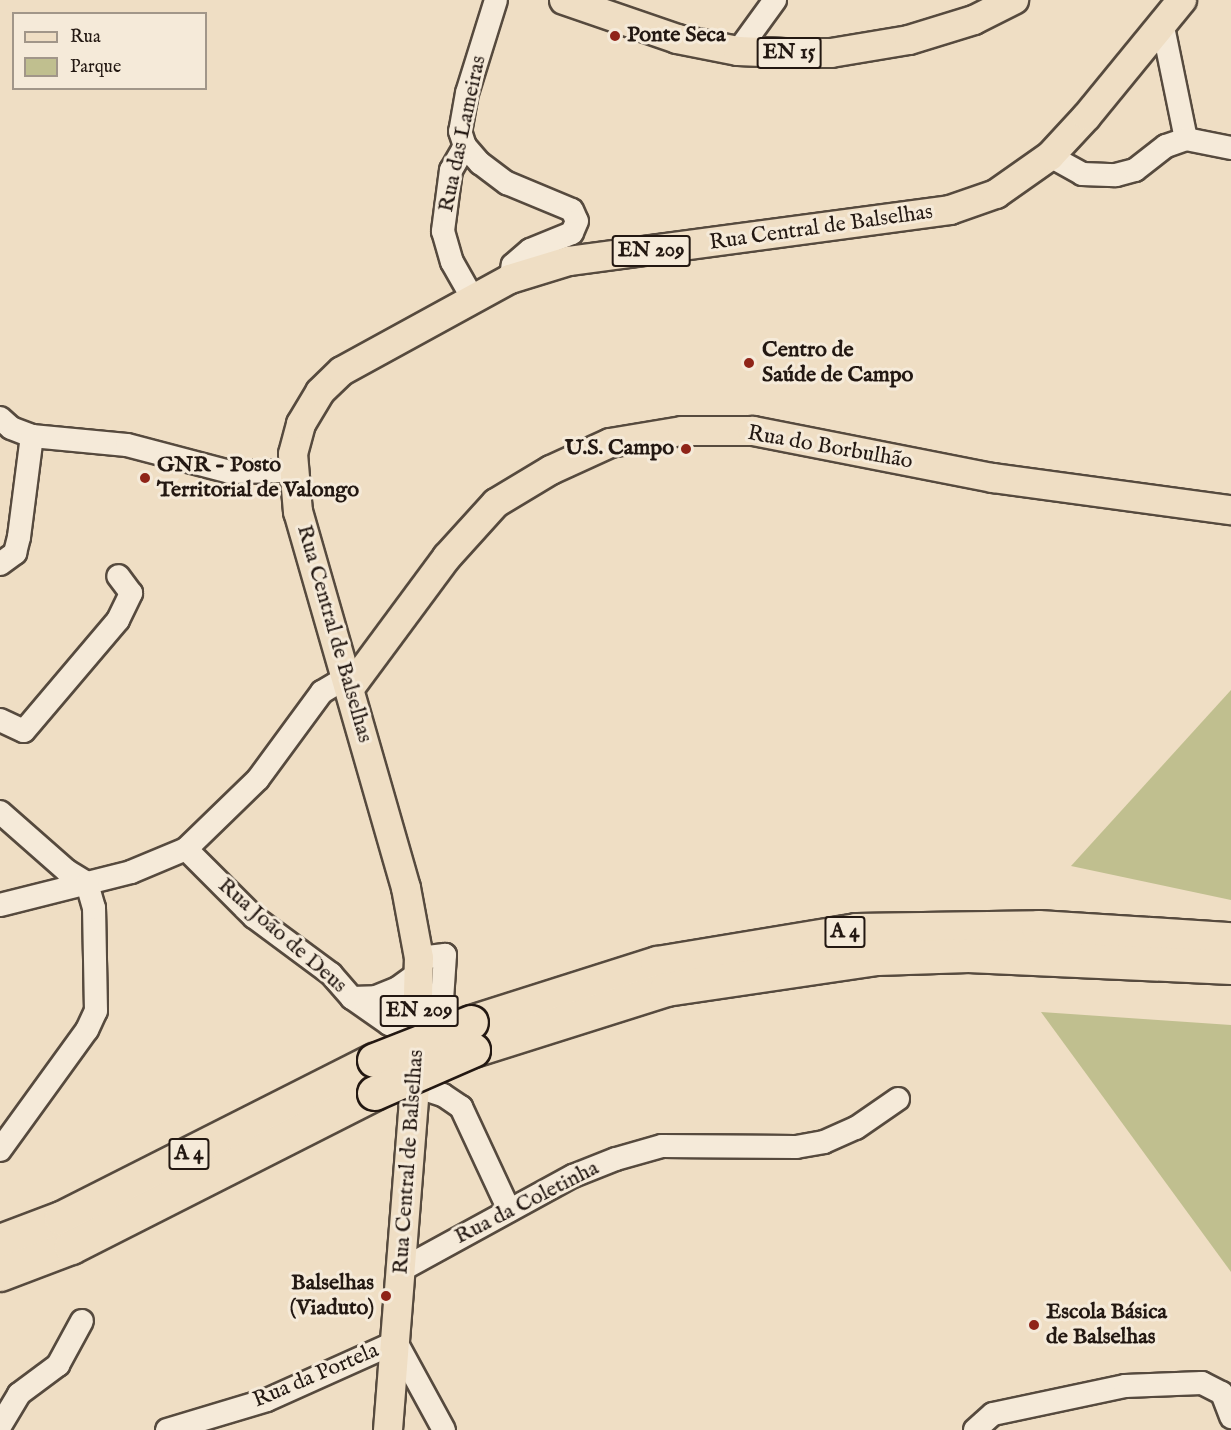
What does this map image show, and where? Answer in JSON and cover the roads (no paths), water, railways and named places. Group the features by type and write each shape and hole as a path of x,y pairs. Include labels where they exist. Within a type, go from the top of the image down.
{"highway":[{"name":"A 4","path":"0,1274 71,1247 374,1093 472,1036 657,963 856,930 1038,927 1231,939"},
{"name":"A 4","path":"0,1242 61,1218 375,1060 666,989 877,958 968,955 1231,968"}],"main road":[{"name":"EN 15","path":"564,0 677,39 738,51 831,53 870,48 974,20 1014,0"},
{"name":"Rua Central de Balselhas","path":"388,1430 401,1270 426,1089 418,1023 428,962 298,512 292,454 301,424 320,392 342,370 510,279 569,261 950,210 996,194 1050,156 1087,116 1162,21 1182,0"},
{"name":"Rua do Borbulhão","path":"343,664 383,635 447,556 496,503 552,470 610,443 682,431 753,431 993,478 1231,510"},
{"path":"343,664 354,642 383,635"}],"street":[{"name":"Rua das Lameiras","path":"473,299 452,262 443,231 452,170 465,146 460,131 467,93 496,0"},
{"path":"738,51 775,0"},
{"path":"1162,21 1186,139"},
{"path":"1050,156 1082,174 1116,175 1135,170 1166,146 1186,139 1231,148"},
{"path":"465,146 480,163 507,183 572,210 577,221 572,233 530,250 513,265 510,279"},
{"path":"0,418 11,428 32,436 127,445 230,472 293,471"},
{"path":"0,564 15,553 19,537 32,436"},
{"path":"0,720 24,731 118,620 131,593 118,576"},
{"path":"0,904 131,872 186,849 258,779 343,664"},
{"path":"0,812 67,871 87,883 94,908 96,1011 87,1030 0,1150"},
{"name":"Rua João de Deus","path":"186,849 254,917 331,974 352,998 389,1024 404,1028 418,1023"},
{"path":"428,962 426,1089 460,1107 509,1210"},
{"name":"Rua João de Deus","path":"352,998 376,997 398,988 428,962"},
{"name":"Rua da Coletinha","path":"401,1270 573,1176 662,1146 796,1148 824,1142 856,1128 898,1099"},
{"path":"0,1426 19,1394 58,1365 82,1321"},
{"path":"396,1342 444,1430"},
{"name":"Rua da Portela","path":"167,1430 267,1400 396,1342"},
{"path":"975,1430 993,1414 1125,1386 1202,1383 1222,1393 1231,1415"}],"place":[{"name":"Ponte Seca","path":"615,36"},
{"name":"Centro de Saúde de Campo","path":"749,363"},
{"name":"U.S. Campo","path":"686,449"},
{"name":"GNR - Posto Territorial de Valongo","path":"145,478"},
{"name":"Balselhas (Viaduto)","path":"386,1296"},
{"name":"Escola Básica de Balselhas","path":"1034,1325"}]}
